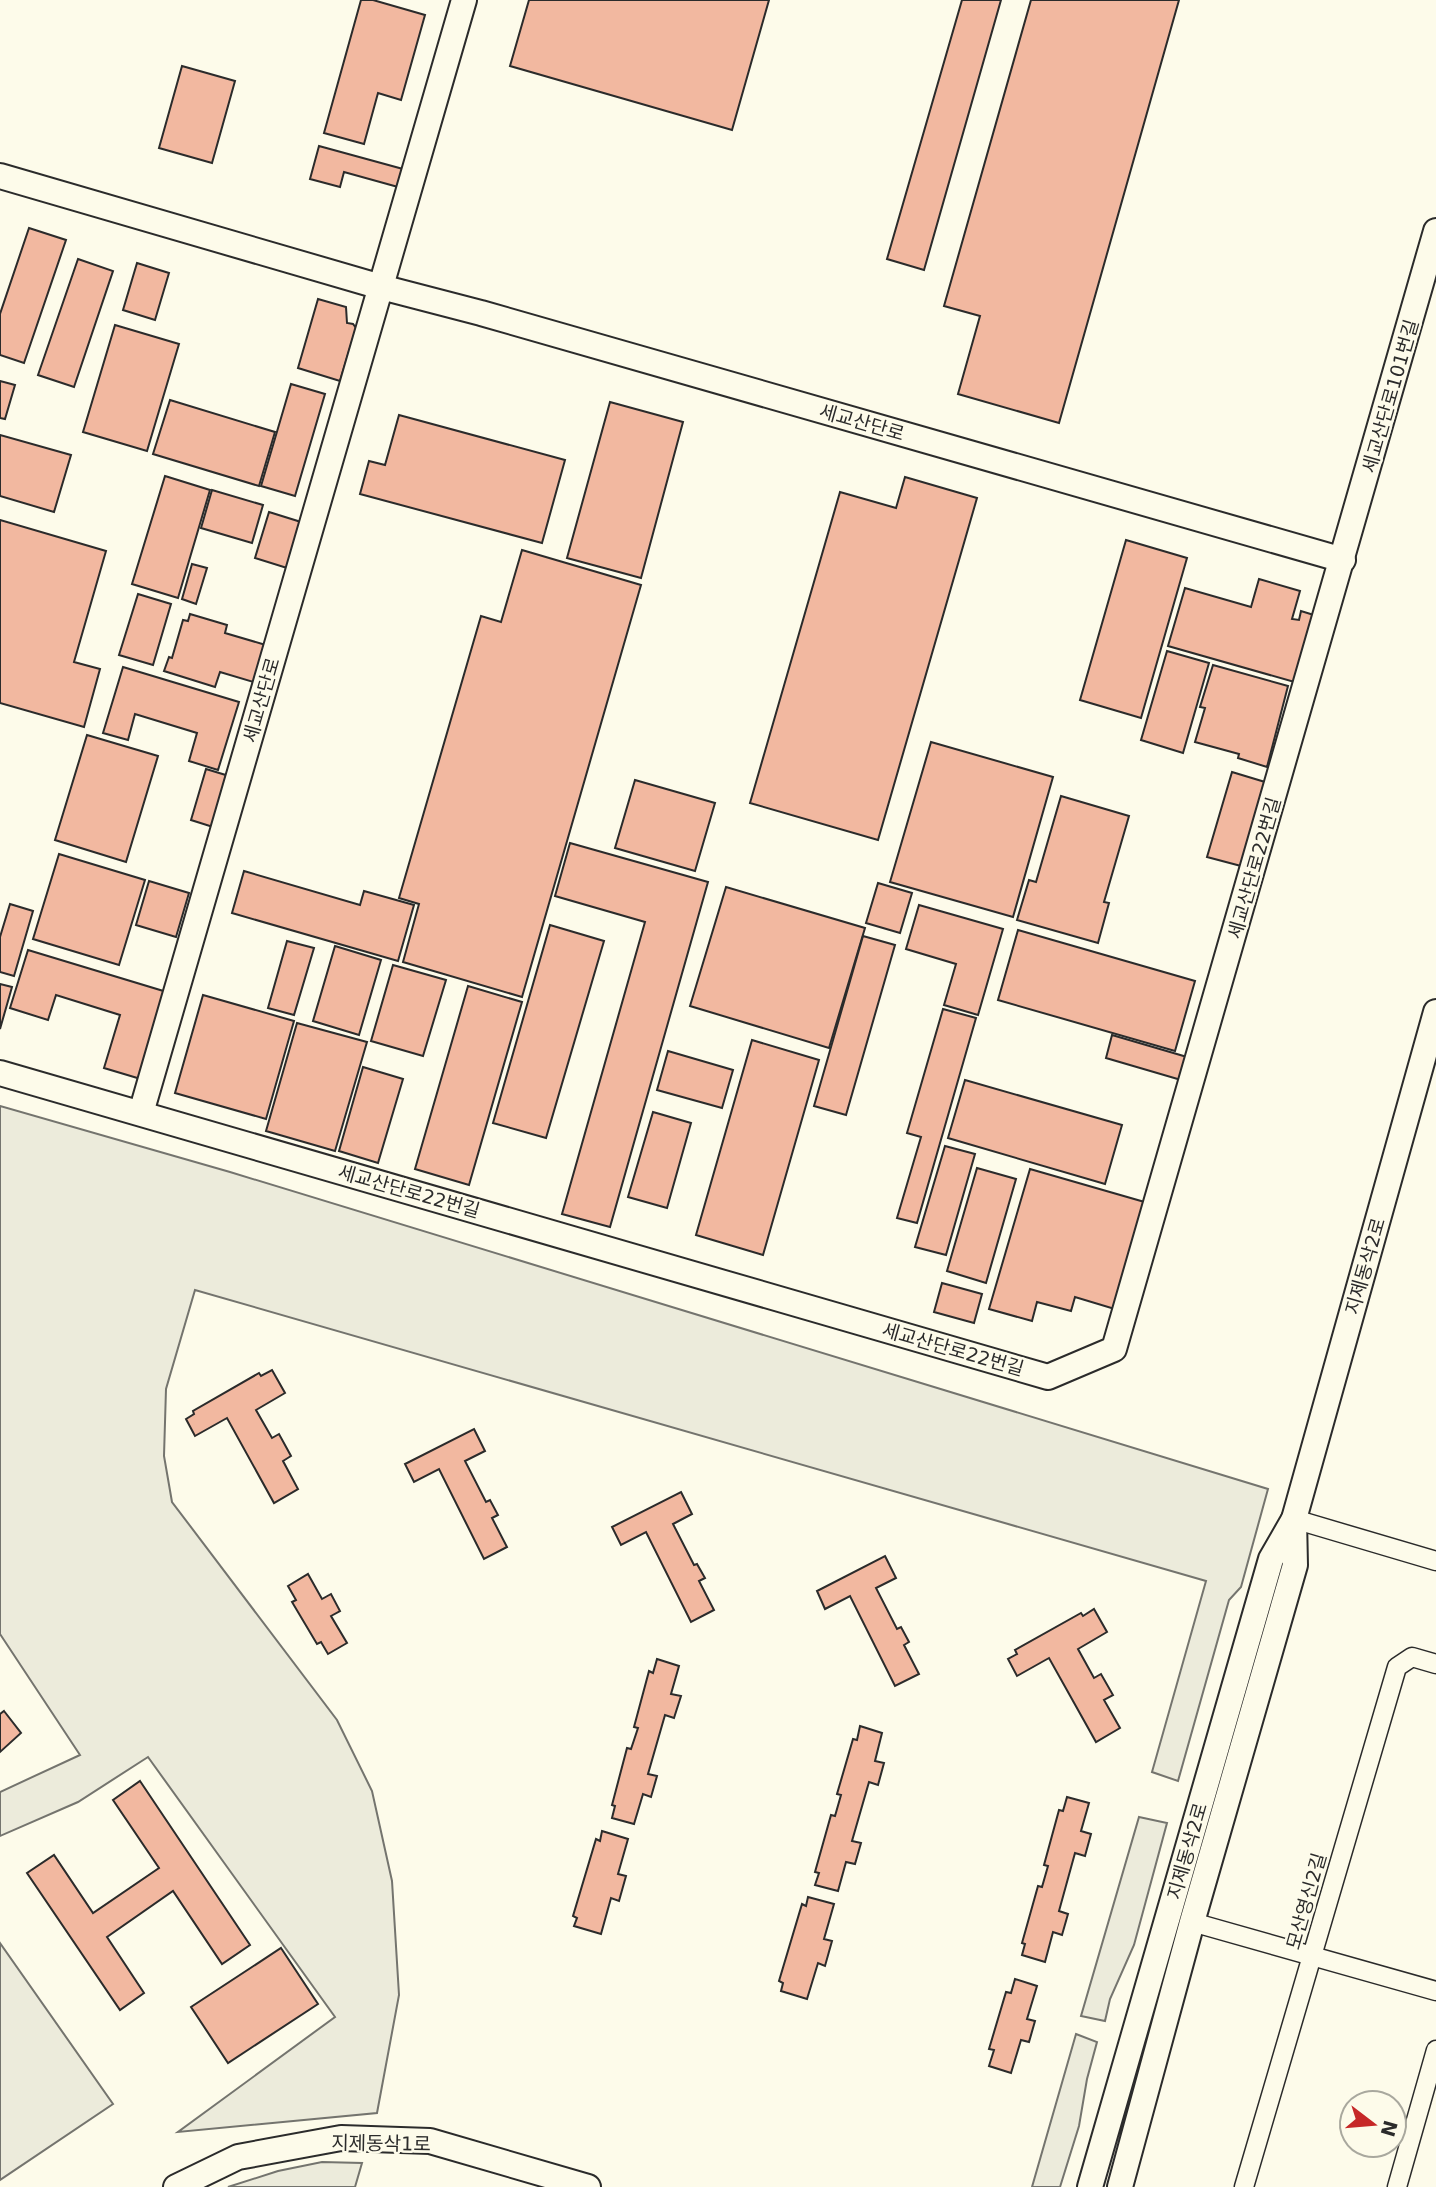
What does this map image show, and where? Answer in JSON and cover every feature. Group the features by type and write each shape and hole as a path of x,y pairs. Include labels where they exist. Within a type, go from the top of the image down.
{"street":[{"name":"세교산단로","path":"141,1113 464,0"},
{"name":"세교산단로","path":"0,176 1343,560"},
{"name":"세교산단로101번길","path":"1343,560 1436,231"},
{"name":"세교산단로22번길","path":"0,1073 1048,1377 1114,1349 1343,560"},
{"name":"지제동삭2로","path":"1090,2187 1271,1559 1294,1519 1436,1012"},
{"name":"지제동삭2로","path":"1120,2187 1192,1922 1295,1565 1294,1519"},
{"path":"1294,1519 1436,1561"},
{"name":"모산영신2길","path":"1244,2187 1397,1667 1412,1657 1436,1664"},
{"path":"1192,1922 1436,1991"},
{"path":"1397,2187 1436,2050"},
{"name":"지제동삭1로","path":"176,2187 238,2157 341,2138 430,2141 588,2187"}],"shaded area":[{"path":"0,1106 230,1172 1268,1489 1241,1587 1229,1600 1178,1781 1152,1772 1206,1581 195,1290 166,1389 164,1456 172,1502 337,1720 372,1791 392,1881 399,1995 377,2113 178,2132 335,2017 148,1757 78,1802 0,1836 0,1792 80,1755 0,1634"},
{"path":"1139,1817 1167,1823 1134,1945 1110,1999 1105,2021 1081,2016"},
{"path":"0,1943 113,2104 0,2180"},
{"path":"1076,2034 1097,2042 1079,2126 1060,2187 1032,2187"},
{"path":"322,2162 362,2163 355,2187 228,2187 278,2171"}],"building":[{"path":"361,0 373,0 425,15 401,100 378,93 364,144 324,133"},
{"path":"529,0 769,0 732,130 510,66"},
{"path":"962,0 1001,0 924,270 887,259"},
{"path":"1031,0 1179,0 1059,423 958,394 980,316 944,306"},
{"path":"182,66 235,81 212,163 159,148"},
{"path":"319,146 403,169 398,187 344,172 340,187 310,179"},
{"path":"29,228 66,240 24,363 0,355 0,314"},
{"path":"78,259 113,271 74,387 38,375"},
{"path":"137,263 169,273 155,320 123,310"},
{"path":"318,299 346,307 347,323 356,328 340,381 298,368"},
{"path":"115,325 179,344 147,451 83,432"},
{"path":"0,381 15,385 5,419 0,418"},
{"path":"291,384 325,394 295,496 261,486"},
{"path":"170,400 275,432 259,486 153,454"},
{"path":"610,402 683,422 641,578 567,558"},
{"path":"399,415 565,460 542,543 360,494 369,461 385,465"},
{"path":"0,435 71,455 54,512 0,496"},
{"path":"165,476 210,490 178,598 132,584"},
{"path":"905,477 977,498 878,840 750,803 840,492 896,508"},
{"path":"212,490 263,505 252,543 201,528"},
{"path":"269,512 301,522 287,568 255,558"},
{"path":"0,520 106,551 74,662 100,669 84,727 0,703"},
{"path":"1126,540 1187,558 1141,718 1080,700"},
{"path":"522,550 641,585 522,997 403,962 419,904 399,898 481,616 501,622"},
{"path":"192,564 207,568 196,604 182,599"},
{"path":"1259,579 1300,591 1292,619 1299,620 1301,611 1317,616 1298,683 1168,646 1185,588 1251,607"},
{"path":"138,594 171,604 153,665 119,655"},
{"path":"190,614 227,625 225,633 269,646 257,683 220,672 215,687 164,671 169,657 172,658 183,620 188,621"},
{"path":"1167,651 1209,663 1183,753 1141,740"},
{"path":"1213,665 1288,686 1267,767 1238,758 1239,754 1195,742 1205,708 1200,707"},
{"path":"123,667 239,702 218,770 189,761 197,733 135,714 128,740 103,733"},
{"path":"87,735 158,756 126,862 55,840"},
{"path":"931,742 1053,777 1013,917 890,882"},
{"path":"206,769 229,776 213,827 191,820"},
{"path":"1232,772 1265,782 1241,866 1207,857"},
{"path":"635,780 715,803 695,871 615,848"},
{"path":"1061,796 1129,816 1104,902 1109,903 1098,943 1017,920 1029,880 1036,882"},
{"path":"570,843 708,882 610,1227 562,1214 645,922 555,896"},
{"path":"59,854 145,880 119,965 33,939"},
{"path":"244,871 360,905 364,891 414,905 398,961 232,913"},
{"path":"149,881 189,893 176,937 136,925"},
{"path":"878,883 912,893 900,933 866,923"},
{"path":"726,887 865,928 829,1048 690,1006"},
{"path":"10,904 33,911 14,976 0,972 0,937"},
{"path":"919,905 1003,929 978,1015 944,1005 956,964 906,949"},
{"path":"550,925 604,941 546,1138 493,1123"},
{"path":"1018,930 1195,981 1175,1051 998,1000"},
{"path":"863,936 895,945 846,1115 814,1106"},
{"path":"287,941 314,948 294,1015 268,1008"},
{"path":"335,946 381,960 359,1035 313,1021"},
{"path":"28,950 170,993 144,1080 104,1068 120,1015 56,995 48,1020 10,1008"},
{"path":"393,965 446,980 423,1056 371,1041"},
{"path":"0,984 12,987 0,1029"},
{"path":"468,986 522,1002 469,1185 415,1169"},
{"path":"203,995 294,1021 266,1119 175,1093"},
{"path":"943,1009 976,1018 917,1223 897,1218 921,1137 907,1133"},
{"path":"297,1023 367,1042 335,1151 266,1131"},
{"path":"1112,1035 1187,1057 1181,1080 1106,1058"},
{"path":"752,1040 819,1060 763,1255 696,1235"},
{"path":"668,1051 733,1070 722,1108 657,1090"},
{"path":"363,1067 403,1079 378,1163 339,1151"},
{"path":"965,1080 1122,1125 1105,1184 948,1138"},
{"path":"653,1112 691,1123 667,1208 628,1197"},
{"path":"945,1146 975,1154 946,1255 915,1247"},
{"path":"977,1168 1016,1179 986,1283 947,1271"},
{"path":"1030,1169 1148,1203 1118,1310 1075,1297 1071,1311 1037,1302 1032,1321 989,1309"},
{"path":"942,1283 982,1294 974,1323 934,1312"},
{"path":"272,1370 285,1393 256,1410 272,1438 279,1434 291,1456 283,1461 298,1489 274,1503 227,1418 195,1436 186,1419 194,1414 193,1411 259,1373 261,1376"},
{"path":"474,1429 485,1451 465,1461 486,1502 490,1500 498,1515 492,1518 507,1547 484,1559 439,1469 414,1482 405,1464"},
{"path":"681,1492 692,1514 673,1524 694,1565 697,1564 705,1578 699,1581 714,1610 691,1622 646,1532 621,1545 612,1527"},
{"path":"885,1556 896,1578 876,1588 897,1629 901,1627 909,1642 904,1645 919,1674 895,1686 850,1596 825,1609 817,1591"},
{"path":"308,1574 322,1599 331,1594 340,1611 331,1616 347,1643 328,1654 321,1642 317,1644 292,1602 296,1600 288,1586"},
{"path":"1094,1609 1107,1632 1078,1649 1094,1678 1101,1674 1113,1695 1104,1700 1120,1728 1096,1742 1049,1658 1017,1676 1008,1659 1017,1654 1015,1650 1081,1613 1083,1616"},
{"path":"657,1659 679,1666 671,1694 681,1696 674,1718 665,1715 648,1774 657,1776 651,1797 643,1794 634,1824 612,1818 615,1806 612,1805 627,1748 631,1749 638,1728 634,1727 649,1671 653,1673"},
{"path":"4,1711 21,1733 0,1752 0,1714"},
{"path":"860,1726 882,1733 875,1761 884,1763 878,1785 869,1782 852,1841 861,1843 855,1864 846,1862 838,1891 815,1885 819,1873 815,1872 831,1815 835,1816 841,1795 837,1794 853,1739 857,1740"},
{"path":"140,1781 250,1945 222,1964 173,1891 107,1937 144,1993 120,2010 27,1873 54,1855 93,1913 159,1868 113,1800"},
{"path":"1067,1797 1089,1803 1081,1831 1091,1834 1085,1856 1075,1853 1059,1911 1068,1914 1062,1935 1053,1932 1045,1962 1022,1955 1025,1944 1022,1943 1038,1886 1042,1887 1048,1866 1044,1865 1059,1810 1063,1811"},
{"path":"602,1831 628,1839 618,1874 626,1876 619,1901 611,1898 601,1934 574,1926 577,1918 573,1916 596,1839 600,1841"},
{"path":"808,1897 834,1904 824,1939 832,1941 825,1966 818,1963 807,1999 781,1991 783,1983 779,1981 802,1904 806,1906"},
{"path":"281,1948 318,2004 228,2063 191,2007"},
{"path":"1015,1979 1037,1986 1027,2019 1035,2021 1029,2042 1021,2040 1011,2073 989,2066 994,2050 989,2049 1006,1992 1011,1993"}]}
